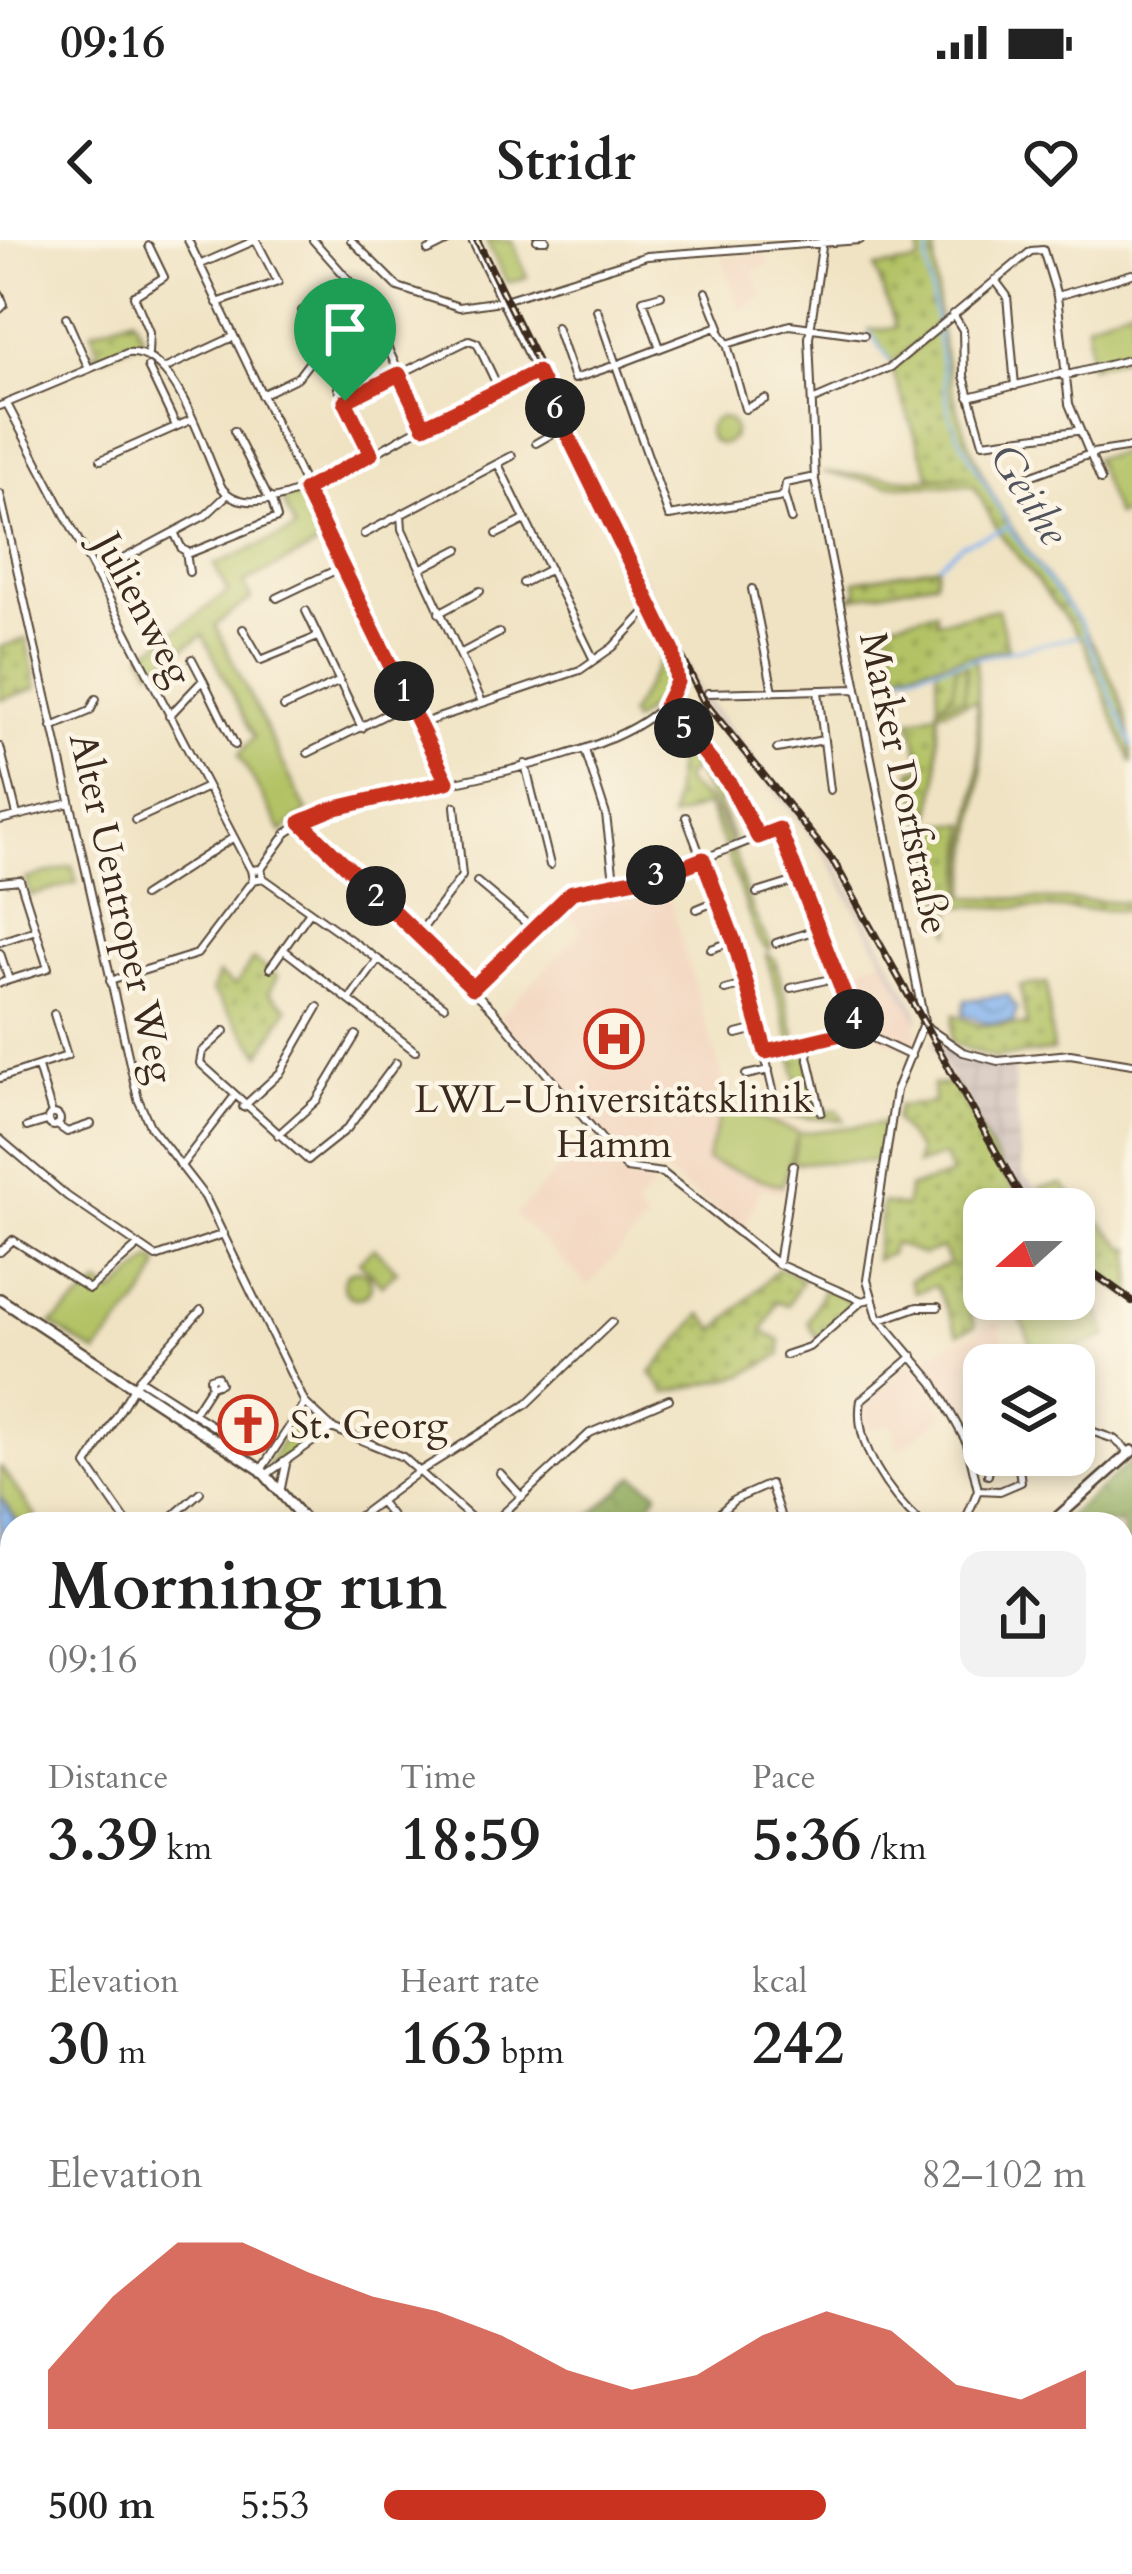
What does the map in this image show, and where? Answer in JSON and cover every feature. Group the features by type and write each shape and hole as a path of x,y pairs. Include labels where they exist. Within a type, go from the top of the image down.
{"main road":[{"path":"0,1299 137,1382 260,1469 299,1512"},
{"path":"1064,1512 1131,1452"}],"street":[{"path":"188,240 447,782"},
{"path":"199,265 256,240 278,282 217,303"},
{"path":"313,240 352,284 424,426"},
{"path":"350,240 391,282 418,298 459,307 501,301 647,256 860,240"},
{"path":"428,251 450,240"},
{"path":"110,981 197,954 301,822 332,809 585,749 665,706 676,688 678,670 651,606 472,240"},
{"path":"537,240 546,240"},
{"name":"Marker Dorfstraße","path":"823,244 810,326 815,477 925,1026"},
{"path":"148,354 149,332 134,296 169,275 149,245"},
{"path":"812,401 878,376 1039,249 1049,255 1058,296 1063,374 1076,431 1101,480"},
{"path":"1058,296 1132,274"},
{"path":"995,280 1007,296 1016,386"},
{"path":"302,311 352,284"},
{"path":"706,292 745,409 766,399"},
{"path":"0,294 4,304 0,308"},
{"path":"660,348 643,300 661,295"},
{"path":"597,310 669,516 784,496"},
{"path":"953,314 963,330 969,397 985,444 1076,431"},
{"path":"66,317 89,369"},
{"path":"727,344 782,326 864,335"},
{"path":"556,327 574,379 721,327"},
{"path":"166,368 232,337"},
{"path":"345,401 473,341 499,389"},
{"path":"3,405 127,353 148,354 166,368 227,495 243,501 305,490 537,372"},
{"path":"969,397 1132,359"},
{"path":"260,395 298,377 311,360"},
{"path":"148,367 176,426"},
{"path":"338,388 371,454"},
{"name":"Julienweg","path":"3,405 251,870"},
{"path":"101,460 191,420"},
{"path":"536,442 564,427"},
{"path":"186,553 277,518 234,431"},
{"path":"1013,482 1089,455 1132,447"},
{"path":"364,533 512,456"},
{"path":"498,464 595,661"},
{"path":"791,518 784,496 786,483 815,477"},
{"name":"Alter Uentroper Weg","path":"0,494 142,1110 224,1234 305,1402 332,1428"},
{"path":"95,574 206,515 227,495"},
{"path":"401,514 419,569 481,700"},
{"path":"497,534 525,520"},
{"path":"174,532 186,553 189,572"},
{"path":"419,569 459,549"},
{"path":"4,562 14,561"},
{"path":"278,598 342,567"},
{"path":"523,583 550,569"},
{"path":"752,589 773,692"},
{"path":"439,613 480,591"},
{"path":"420,724 481,700 565,677 595,661 651,606"},
{"path":"306,611 362,728"},
{"path":"242,629 261,660 315,638"},
{"path":"458,654 499,633"},
{"path":"192,659 235,745"},
{"path":"169,716 203,680"},
{"path":"284,706 338,682"},
{"path":"708,693 856,688"},
{"path":"818,691 830,790"},
{"path":"52,727 90,711 96,700"},
{"path":"308,753 409,703"},
{"path":"665,706 730,784 758,837"},
{"path":"777,749 823,740"},
{"path":"0,747 17,815"},
{"path":"585,749 606,815 614,880"},
{"path":"525,764 550,865"},
{"path":"135,820 205,788"},
{"path":"0,820 70,803"},
{"path":"417,936 462,876 455,806"},
{"path":"686,817 748,983 777,1107"},
{"path":"301,822 473,988 626,1168 663,1173 778,1264 866,1300 940,1392 963,1435"},
{"path":"473,988 572,892 667,873 779,829 822,928 858,1030"},
{"path":"143,896 231,839"},
{"path":"253,880 251,870 262,873 444,1006"},
{"path":"0,882 20,879 48,968 4,981 0,953"},
{"path":"757,893 802,879"},
{"path":"477,882 532,928"},
{"path":"697,909 719,900"},
{"path":"270,968 310,911"},
{"path":"776,943 822,928"},
{"path":"0,942 36,930"},
{"path":"711,949 734,941"},
{"path":"284,950 415,1052"},
{"path":"349,1000 377,961"},
{"path":"791,988 840,977"},
{"path":"724,990 748,983"},
{"path":"244,1107 280,1073 318,1007"},
{"path":"0,1078 67,1056 54,1014"},
{"path":"785,1355 809,1347 866,1300 892,1112 925,1026 963,1052 998,1061 1070,1054 1132,1064"},
{"path":"737,1034 760,1028"},
{"path":"766,1052 858,1030 912,1056"},
{"path":"225,1031 199,1060 233,1098 311,1160 347,1129 396,1063"},
{"path":"278,1135 317,1100 356,1035"},
{"path":"806,1043 821,1112"},
{"path":"38,1067 50,1117 57,1125 67,1132 91,1124"},
{"path":"746,1075 769,1070"},
{"path":"181,1166 233,1098"},
{"path":"27,1126 50,1117"},
{"path":"0,1138 67,1196 161,1258 224,1234"},
{"path":"778,1264 793,1165"},
{"path":"0,1252 14,1240 89,1289 139,1245"},
{"path":"880,1320 916,1306 938,1307"},
{"path":"119,1512 87,1469 137,1382 201,1310"},
{"path":"365,1512 533,1399 612,1322"},
{"path":"912,1512 878,1469 860,1412 862,1400 913,1356"},
{"path":"137,1382 219,1430 229,1448"},
{"path":"193,1414 211,1386"},
{"path":"505,1512 590,1433 669,1399"},
{"path":"260,1469 305,1402"},
{"path":"281,1488 280,1474 289,1461 332,1428 386,1448 422,1471 465,1512"},
{"path":"1095,1432 1131,1452"},
{"path":"260,1469 289,1461"},
{"path":"500,1473 522,1497"},
{"path":"969,1512 978,1490 975,1476"},
{"path":"978,1490 1000,1491 1022,1482 1021,1476"},
{"path":"720,1512 734,1499 770,1484 780,1512"},
{"path":"178,1512 200,1492"},
{"path":"379,1502 388,1512"}],"shaded area":[{"path":"475,240 700,691 834,858 918,1011 919,1023 822,849 705,709"},
{"path":"764,254 768,266 754,271 762,296 740,311 722,258"},
{"name":"LWL-Universitätsklinik Hamm","path":"663,878 727,1094 724,1105 801,1129 783,1194 761,1187 744,1232 658,1168 638,1171 623,1161 499,1017 582,931 559,905 585,891"},
{"path":"884,958 917,1018 917,1038 910,1050 862,1028 851,997 870,990 861,966"},
{"path":"930,1041 938,1044 1020,1188 1009,1188"},
{"path":"938,1044 970,1059 1013,1065 1022,1174 1037,1188 1018,1188"},
{"path":"590,1137 625,1176 655,1184 635,1209 647,1221 588,1286 515,1215"},
{"path":"998,1321 1005,1344 963,1344 961,1416 921,1359"},
{"path":"907,1365 913,1365 946,1414 899,1450 892,1424 867,1430 863,1406"}],"green space":[{"path":"486,240 512,240 527,277 507,283"},
{"path":"934,241 939,322 892,364 869,330 896,327 875,268 919,262 921,242"},
{"path":"1132,305 1132,355 1090,366 1087,323"},
{"path":"131,317 128,322 134,318 144,339 101,357 85,354 88,349 92,354 99,351 92,331"},
{"path":"940,327 959,414 980,469 1007,521 1110,675 1122,703 1132,764 1083,641 998,531 974,486 885,485 823,472 910,479 970,477 930,477 894,376 893,369"},
{"path":"721,418 734,431 721,444 708,431"},
{"path":"1132,451 1132,511 1116,516 1094,458"},
{"path":"299,495 325,542 244,583 251,599 215,625 307,812 282,832 239,755 254,737 203,635 151,670 143,654 228,592 214,565 295,530 282,499"},
{"path":"938,566 935,581 848,599 858,592 855,581"},
{"path":"998,609 1008,648 971,656 976,661 982,771 966,897 1132,902 1132,911 953,906 951,934 911,770 923,767 910,720 938,712 937,664 964,657 896,672 886,623 936,611 937,621","holes":["976,700 979,766 962,896 967,824 930,824 938,780 938,712"]},
{"path":"26,639 37,688 0,700 0,647"},
{"path":"666,651 672,665 668,693 632,722 629,715"},
{"path":"967,666 964,698 942,705 953,690 956,667"},
{"path":"667,715 695,770 685,776 685,783 707,801 731,844 724,847 707,805 671,819 678,748 662,716"},
{"path":"682,735 732,795 718,801 734,842 687,755"},
{"path":"734,851 753,912 771,945 769,951 757,938 727,854"},
{"path":"72,866 77,883 31,896 26,879"},
{"path":"766,955 775,959 797,1042 791,1043"},
{"path":"253,959 277,976 269,993 288,1008 261,1054 212,991 218,974 235,986"},
{"path":"1047,983 1053,1051 993,1058 951,1042 954,1014 977,1025 1027,1025 1020,986"},
{"path":"805,1045 821,1112 838,1110 844,1120 781,1116 801,1109 791,1048"},
{"path":"953,1084 1013,1188 963,1188 963,1278 958,1280 963,1320 973,1320 975,1326 958,1334 936,1286 914,1292 909,1280 949,1264 942,1248 923,1255 893,1243 890,1254 875,1260 882,1203 905,1207 909,1188 951,1175 944,1156 916,1165 918,1150 895,1120 898,1106 934,1103 933,1085"},
{"path":"723,1106 800,1133 884,1123 878,1161 792,1163 798,1135 782,1186 706,1161"},
{"path":"1095,1217 1127,1249 1132,1248 1132,1298 1095,1273"},
{"path":"374,1247 397,1271 382,1285 359,1261"},
{"path":"152,1259 159,1263 149,1289 97,1354 51,1324 100,1284 113,1294"},
{"path":"779,1268 803,1279 788,1305 777,1301 763,1332 780,1340 781,1355 743,1375 666,1393 651,1373 702,1314 716,1330"},
{"path":"357,1270 367,1274 371,1284 367,1294 357,1298 347,1294 343,1284 347,1274"},
{"path":"824,1288 856,1302 817,1338 808,1322"},
{"path":"1095,1304 1108,1336 1088,1344 1031,1344 1021,1320 1095,1320"},
{"path":"303,1420 311,1425 313,1439 273,1468 268,1464 293,1424"},
{"path":"1132,1460 1132,1512 1073,1512"},
{"path":"0,1466 33,1512 11,1512 0,1496"},
{"path":"635,1476 658,1492 645,1512 594,1512"}],"water":[{"path":"1008,995 1017,1009 1013,1022 986,1023 963,1014 965,1000"}],"waterway":[{"name":"Geithe","path":"931,240 927,261 936,324"},
{"path":"870,332 890,361"},
{"name":"Geithe","path":"937,332 949,414 960,439 1014,535 1082,626 1132,745"},
{"path":"939,564 963,544 1009,527"},
{"path":"896,675 1079,636"}],"railway":[{"path":"477,240 703,700 835,864 1016,1188"},
{"path":"1095,1274 1132,1301"}],"place":[{"name":"LWL-Universitätsklinik Hamm","path":"614,1039"},
{"name":"St. Georg","path":"248,1425"}],"route":[{"path":"537,372 673,651 677,682 665,706 730,784 758,837 779,829 836,963 858,1030 766,1052 748,983 703,859 667,873 572,892 473,988 301,822 332,809 447,782 305,490 371,454 345,401 399,374 424,426 537,372"}]}
